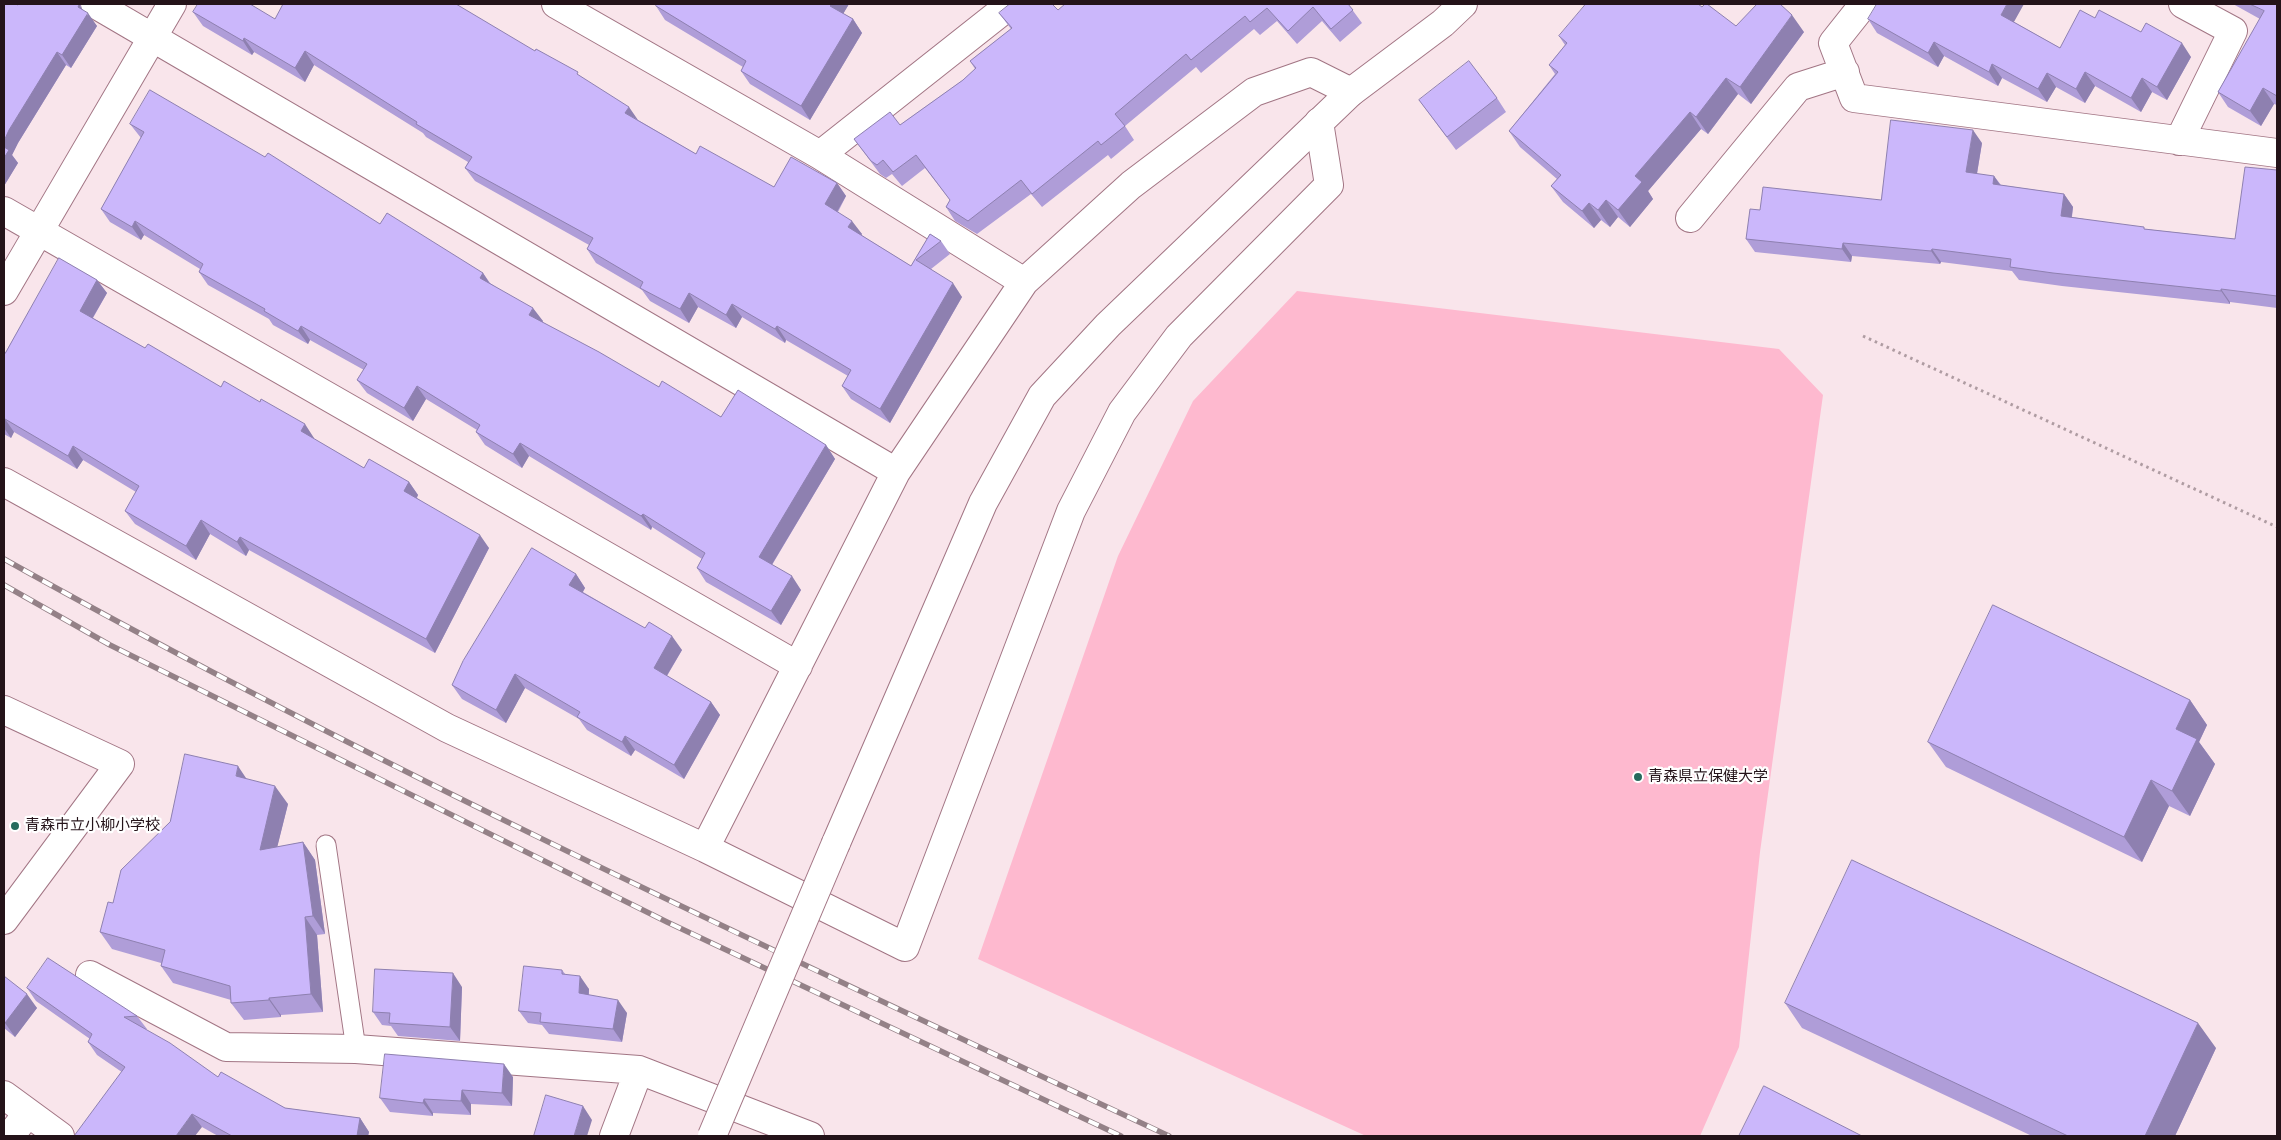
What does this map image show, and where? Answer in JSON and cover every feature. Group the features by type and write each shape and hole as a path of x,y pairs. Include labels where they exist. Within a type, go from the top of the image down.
{"street":[{"path":"95,4 896,472"},
{"path":"4,291 172,4"},
{"path":"556,4 820,154 1024,282"},
{"path":"712,1136 983,503 1042,396 1108,325 1351,92 1444,22 1464,4"},
{"path":"1864,4 1833,44 1854,98 2277,153"},
{"path":"2179,141 2233,31 2183,4"},
{"path":"820,154 1007,5"},
{"path":"705,848 896,472 1024,282 1131,185 1254,92 1311,72 1351,92"},
{"path":"1690,218 1798,87 1845,72"},
{"path":"4,482 447,728 705,848 905,947 1071,512 1122,412 1179,336 1329,185 1319,122"},
{"path":"4,211 798,666"},
{"path":"4,710 120,764 4,920"},
{"path":"90,975 226,1047 356,1049 639,1070 780,1130 810,1136"},
{"path":"614,1136 639,1070"},
{"path":"4,1095 60,1136"},
{"path":"10,1136 28,1113"}],"lane":[{"path":"326,845 356,1049"}],"path":[{"path":"1863,336 2277,527"}],"shaded area":[{"path":"1297,291 1779,349 1823,395 1760,852 1739,1047 1700,1136 1366,1136 978,959 1118,556 1193,401"}],"building":[{"path":"4,4 78,4 78,7 88,13 62,55 57,52 4,141"},
{"path":"198,4 250,4 275,19 283,4 456,4 535,51 536,49 578,72 577,74 629,107 625,113 696,154 700,146 774,187 791,157 837,183 825,204 852,221 848,227 911,266 930,234 941,241 916,260 953,283 880,409 842,386 851,370 777,326 775,329 732,304 726,315 689,293 680,309 640,288 643,282 587,249 593,238 465,168 472,157 416,124 417,122 305,51 295,68 244,38 243,41 193,12"},
{"path":"657,4 832,4 830,6 853,19 801,106 741,71 746,61 656,6"},
{"path":"1010,4 1052,4 1058,10 1065,4 1348,4 1353,10 1331,29 1313,7 1288,31 1267,8 1250,22 1245,16 1191,60 1186,54 1115,114 1125,126 1101,145 1098,141 1032,194 1021,180 968,221 946,207 950,200 916,155 893,172 883,160 877,165 871,161 854,139 890,112 900,125 963,80 976,68 970,61 1012,28 999,13"},
{"path":"1586,4 1698,4 1702,7 1707,4 1736,26 1757,4 1780,4 1792,15 1740,87 1726,78 1696,117 1690,112 1635,176 1642,182 1618,210 1606,200 1598,210 1589,203 1582,211 1551,186 1561,175 1509,131 1558,72 1549,65 1567,43 1559,36"},
{"path":"1877,4 2007,4 2001,15 2060,48 2080,10 2095,18 2099,10 2141,32 2146,23 2182,43 2157,87 2142,78 2131,98 2085,72 2076,89 2047,73 2038,89 1992,64 1989,72 1934,42 1928,53 1868,19"},
{"path":"2250,4 2277,4 2277,96 2263,88 2250,111 2218,92 2264,11"},
{"path":"1469,61 1497,98 1447,137 1419,100"},
{"path":"150,90 265,157 268,153 380,224 387,213 483,273 480,278 533,308 529,315 599,352 659,387 662,381 721,417 738,390 826,445 759,557 792,576 771,611 697,568 705,553 643,514 641,516 520,443 513,454 476,432 480,425 417,386 404,408 357,380 367,364 301,326 298,331 264,311 265,309 199,272 203,264 135,221 132,227 101,209 144,132 130,124"},
{"path":"1891,120 1973,130 1966,172 1994,176 1993,184 2064,194 2061,216 2144,227 2144,229 2235,239 2245,167 2277,170 2277,296 2053,273 2010,267 2011,259 1932,249 1931,251 1843,243 1842,249 1746,239 1750,209 1760,210 1763,187 1881,200"},
{"path":"4,147 9,150 4,158"},
{"path":"59,258 97,280 80,311 145,348 148,344 221,387 224,381 260,402 261,399 305,424 301,431 364,468 369,459 409,482 404,491 480,535 426,639 240,537 237,542 201,520 186,546 125,511 139,486 73,446 68,456 4,420 4,352"},
{"path":"532,548 576,574 569,585 645,628 649,622 672,636 654,668 711,702 674,765 625,736 622,742 577,717 580,712 515,674 496,710 452,685 463,661"},
{"path":"1993,605 2190,700 2176,729 2197,739 2172,791 2151,780 2124,837 1928,742"},
{"path":"185,754 238,766 236,776 275,786 260,850 303,842 313,916 305,917 311,994 231,1003 230,986 161,966 165,950 100,932 108,902 113,903 121,870 170,822"},
{"path":"1852,860 2198,1023 2145,1136 2068,1136 1785,1003"},
{"path":"48,958 137,1016 124,1017 170,1043 218,1077 221,1072 285,1108 360,1118 357,1136 232,1136 192,1114 176,1136 74,1136 125,1067 88,1042 92,1034 27,988"},
{"path":"524,966 562,970 562,974 580,976 579,993 618,1000 613,1029 540,1022 541,1013 519,1011"},
{"path":"375,969 453,973 450,1027 389,1023 390,1013 373,1012"},
{"path":"4,976 27,994 5,1023 4,1022"},
{"path":"385,1054 504,1064 502,1093 462,1090 461,1101 424,1099 423,1103 380,1098"},
{"path":"1764,1086 1862,1136 1739,1136"},
{"path":"546,1095 583,1106 574,1136 534,1136"}],"railway":[{"path":"4,559 290,713 435,786 581,858 1169,1136"},
{"path":"4,585 110,645 667,922 1121,1136"}],"place":[{"name":"青森県立保健大学","path":"1638,777"},
{"name":"青森市立小柳小学校","path":"15,826"}]}
